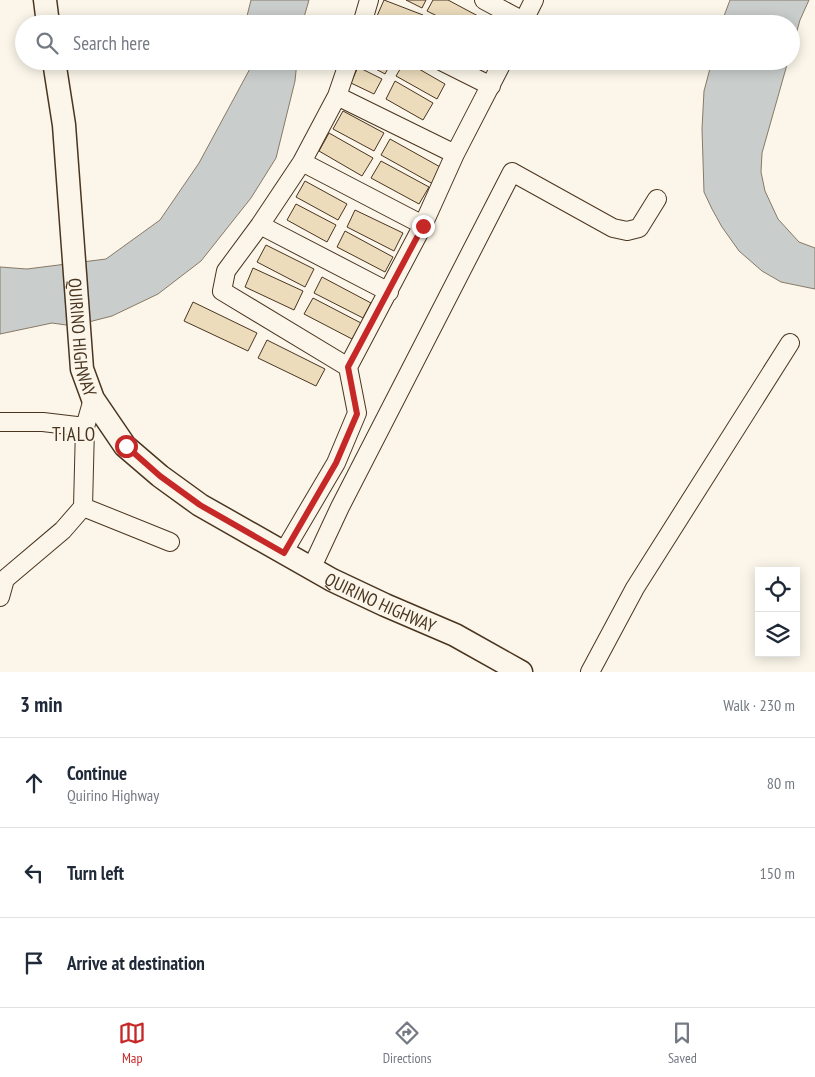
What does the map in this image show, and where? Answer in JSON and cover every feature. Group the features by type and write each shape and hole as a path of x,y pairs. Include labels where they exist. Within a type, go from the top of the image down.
{"main road":[{"path":"45,0 47,15"},
{"name":"QUIRINO HIGHWAY","path":"55,70 64,125 82,368 93,399 126,446 160,476 200,505 332,580 455,635 521,672"}],"street":[{"path":"366,15 369,0"},
{"path":"484,0 511,15"},
{"path":"526,15 534,0"},
{"path":"346,70 337,96 302,162 260,225 226,271 222,291 348,367"},
{"path":"459,70 491,86"},
{"path":"284,553 336,463 357,414 348,367 423,226 455,154 499,70"},
{"path":"337,96 455,154"},
{"path":"302,162 423,226"},
{"path":"312,567 344,499 512,172 613,228 627,231 640,228 657,199"},
{"path":"260,225 389,292"},
{"path":"590,672 635,588 790,343"},
{"path":"0,598 3,576 63,530 83,507 84,427 93,399"},
{"path":"0,422 43,422 84,427"},
{"path":"83,507 170,542"}],"shaded area":[{"path":"251,0 309,0 305,15 247,15"},
{"path":"730,0 809,0 800,20 800,15 724,15"},
{"path":"249,70 296,70 276,158 251,198 201,261 158,294 112,316 73,326 52,323 0,334 0,267 27,269 106,259 160,220 199,163"},
{"path":"710,70 785,70 762,153 761,172 765,191 778,219 799,242 815,248 815,289 781,282 762,271 739,251 722,227 704,192 702,129 704,91"}],"building":[{"path":"384,0 423,15 377,15"},
{"path":"406,0 426,0 422,8"},
{"path":"433,0 448,0 476,15 435,15 427,11"},
{"path":"357,70 364,70 382,79 374,94 351,83"},
{"path":"378,70 387,70 385,74"},
{"path":"400,70 421,70 445,84 437,99 396,76"},
{"path":"395,81 433,103 423,120 386,99"},
{"path":"343,111 384,133 374,151 333,129"},
{"path":"329,133 373,158 362,176 319,151"},
{"path":"390,139 442,168 433,184 381,155"},
{"path":"381,161 429,187 419,204 371,178"},
{"path":"305,181 347,204 338,220 296,197"},
{"path":"296,204 336,225 327,242 287,220"},
{"path":"355,210 403,233 394,251 347,227"},
{"path":"345,231 393,257 385,272 337,247"},
{"path":"266,245 314,269 305,287 257,262"},
{"path":"253,268 303,291 294,310 245,287"},
{"path":"322,277 371,303 363,318 314,293"},
{"path":"313,298 361,323 352,339 304,314"},
{"path":"193,302 257,333 248,351 184,321"},
{"path":"267,340 325,369 316,386 258,358"}],"district":[{"name":"TIALO","path":"74,434"}],"route":[{"path":"126,446 160,476 200,505 284,553 336,463 357,414 348,367 423,226"}]}
